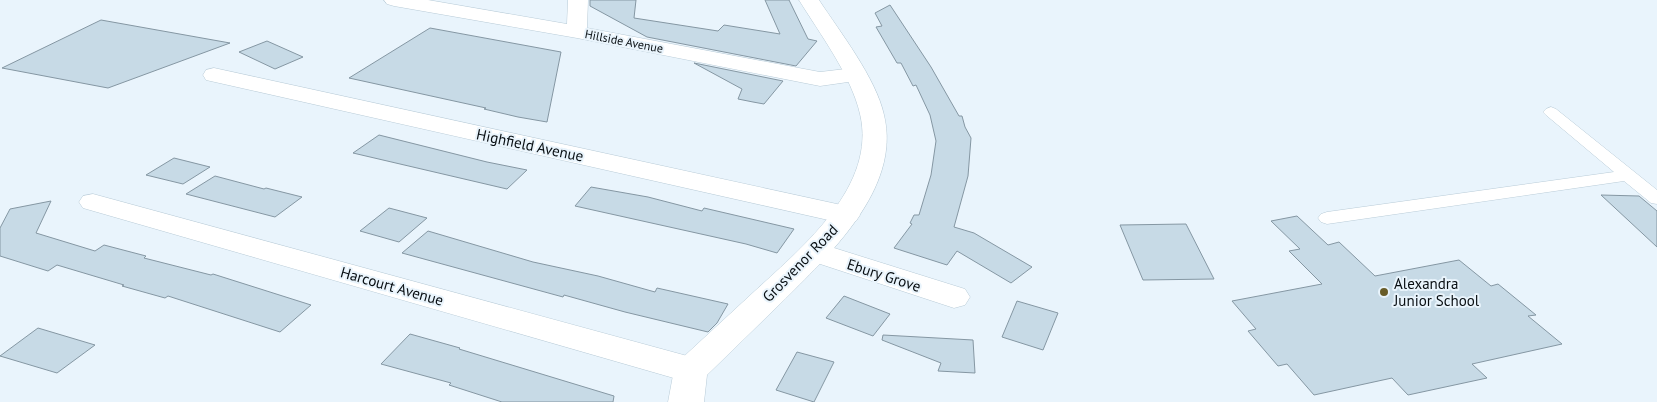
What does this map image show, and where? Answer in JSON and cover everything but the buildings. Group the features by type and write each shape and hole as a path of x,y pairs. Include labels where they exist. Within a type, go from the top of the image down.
{"street":[{"name":"Hillside Avenue","path":"394,0 577,32 820,79 854,75"},
{"path":"577,32 578,0"},
{"name":"Grosvenor Road","path":"691,370 814,252 846,215 860,193 872,158 875,138 872,114 854,75 809,0"},
{"name":"Highfield Avenue","path":"214,75 846,215"},
{"name":"Harcourt Avenue","path":"93,202 691,370"},
{"name":"Ebury Grove","path":"814,252 954,298"},
{"path":"686,402 691,370"}],"lane":[{"path":"1551,112 1657,199"},
{"path":"1327,218 1628,175"}],"place":[{"name":"Alexandra Junior School","path":"1384,292"}]}
